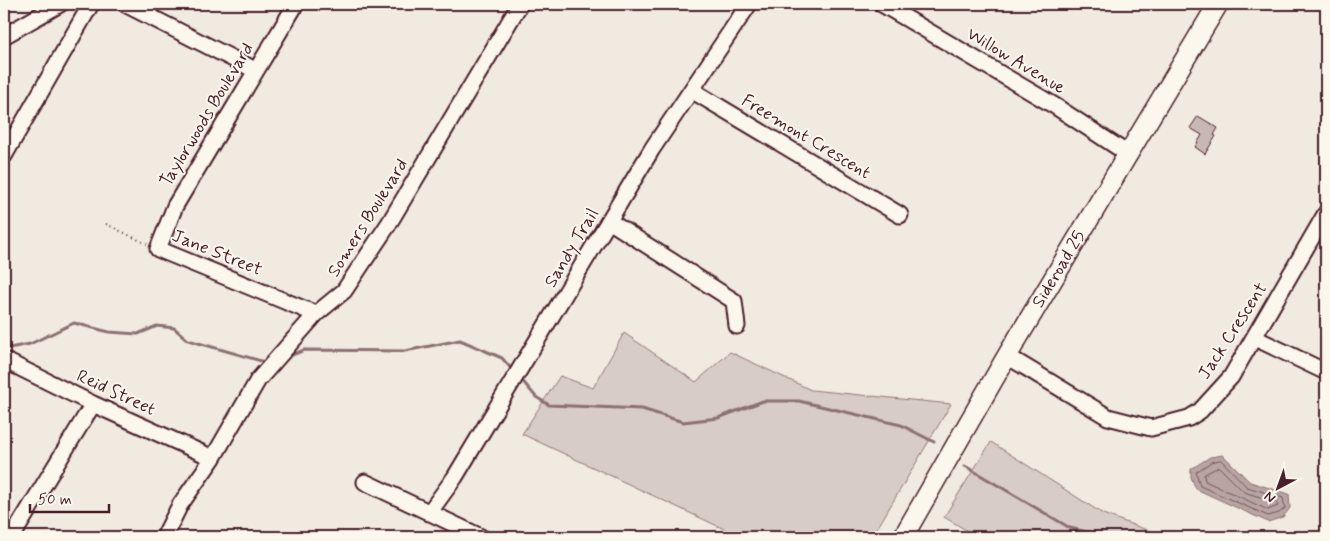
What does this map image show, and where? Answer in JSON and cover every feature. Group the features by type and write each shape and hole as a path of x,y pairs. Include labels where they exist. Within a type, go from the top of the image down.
{"main road":[{"name":"Sideroad 25","path":"903,537 1007,356 1218,4"}],"street":[{"path":"4,36 60,4"},
{"path":"4,156 91,4"},
{"path":"125,4 255,70"},
{"name":"Taylorwoods Boulevard","path":"158,249 175,206 296,4"},
{"name":"Somers Boulevard","path":"164,537 180,505 213,458 258,380 316,314 344,291 388,225 520,4"},
{"name":"Sandy Trail","path":"429,513 455,477 652,149 693,91 749,4"},
{"name":"Willow Avenue","path":"882,4 1054,106 1128,154"},
{"name":"Freemont Crescent","path":"693,91 900,215"},
{"name":"Jack Crescent","path":"1007,356 1108,417 1151,428 1189,418 1200,411 1231,377 1256,338 1326,213"},
{"path":"609,221 734,302 738,326"},
{"name":"Jane Street","path":"158,249 316,314"},
{"path":"1256,338 1326,372"},
{"name":"Reid Street","path":"4,360 93,404 213,458"},
{"path":"12,535 93,404"},
{"path":"365,482 481,537"}],"path":[{"name":"Jane Street","path":"106,224 158,249"}],"shaded area":[{"path":"624,333 696,382 730,352 811,390 951,404 872,537 741,537 522,434 560,376 593,388"},
{"path":"991,442 1103,514 1166,537 978,537 944,517"}],"water":[{"path":"1223,455 1250,482 1289,494 1290,508 1283,517 1268,522 1196,489 1191,477 1191,469 1210,457"}],"building":[{"path":"1198,116 1218,128 1214,135 1216,136 1205,154 1195,147 1202,135 1190,128"}],"waterway":[{"path":"4,349 30,344 74,323 109,332 138,334 157,326 174,328 188,340 268,363"},
{"path":"285,358 304,350 405,351 460,340 502,358 514,372"},
{"path":"520,378 536,397 549,405 642,409 683,422 718,418 763,401 799,401 901,425 934,442"},
{"path":"965,466 1070,528 1111,537"}]}
